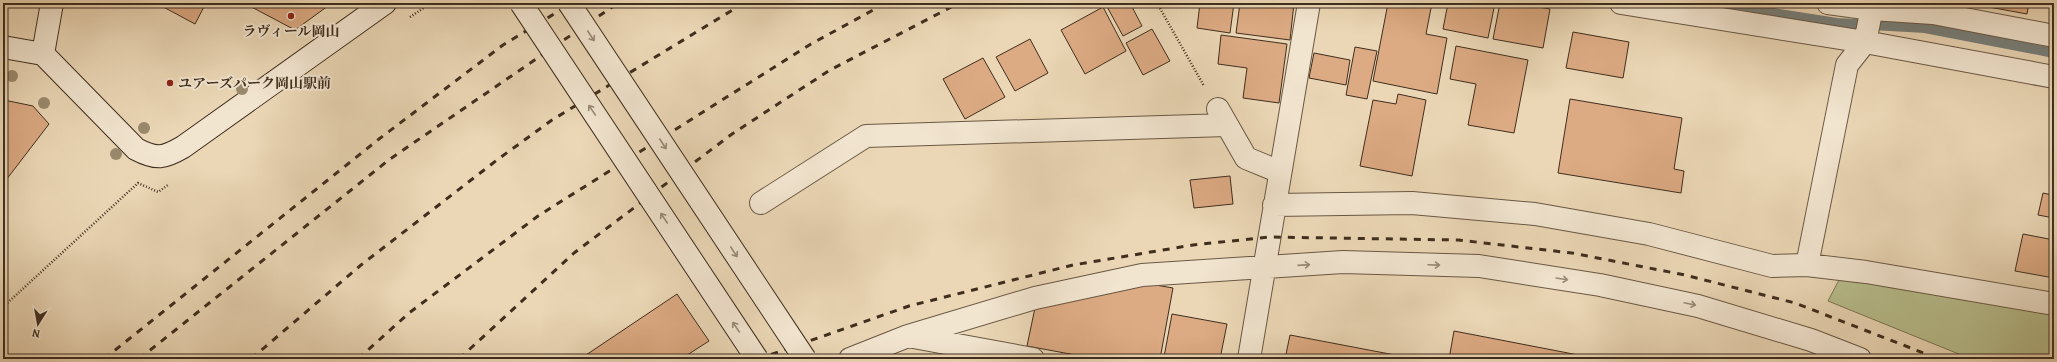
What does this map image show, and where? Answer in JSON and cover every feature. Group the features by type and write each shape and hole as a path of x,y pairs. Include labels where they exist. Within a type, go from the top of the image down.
{"street":[{"path":"43,54 52,3"},
{"path":"3,47 43,54 136,149 150,156 166,156 183,146 385,3"},
{"path":"521,3 758,359"},
{"path":"569,3 804,359"},
{"path":"1249,359 1309,3"},
{"path":"1621,3 1870,21 1933,13 2054,36"},
{"path":"1828,3 1870,21 2054,77"},
{"path":"1807,265 1847,65 1870,21"},
{"path":"761,203 866,136 1222,117 1246,158 1280,172"},
{"path":"1274,205 1412,203 1535,214 1649,234 1772,266 1807,265 1866,272 2054,304"},
{"path":"850,359 908,336 1035,298 1142,275 1343,262 1479,266 1600,285 1698,306 1811,340 1860,359"},
{"path":"908,336 1033,359"}],"path":[{"path":"1157,3 1222,117"}],"green space":[{"path":"1840,278 2054,313 2054,359 1971,359 1828,301"}],"building":[{"path":"156,3 206,3 195,24"},
{"name":"ラヴィール岡山","path":"244,3 332,3 295,30"},
{"path":"1105,3 1130,3 1142,26 1123,36"},
{"path":"1200,3 1234,3 1230,33 1197,28"},
{"path":"1240,3 1294,3 1290,40 1236,33"},
{"path":"1363,3 1384,3 1383,7"},
{"path":"1388,3 1432,3 1426,34 1447,38 1437,94 1373,81"},
{"path":"1448,3 1495,3 1488,38 1443,29"},
{"path":"1500,3 1516,3 1550,9 1543,48 1493,39"},
{"path":"1967,3 2029,3 2027,14"},
{"path":"1103,7 1126,51 1085,74 1061,30"},
{"path":"1152,29 1170,61 1143,75 1126,43"},
{"path":"1573,32 1629,42 1623,78 1566,68"},
{"path":"1221,35 1287,44 1279,103 1243,98 1247,68 1218,64"},
{"path":"1030,39 1048,73 1015,91 996,57"},
{"path":"1456,46 1528,60 1514,133 1468,125 1476,84 1450,79"},
{"path":"1355,47 1377,51 1367,99 1346,95"},
{"path":"1314,53 1350,60 1346,85 1309,78"},
{"path":"983,58 1005,97 965,119 943,79"},
{"path":"3,94 5,94 4,100 33,106 49,124 3,184"},
{"path":"1398,94 1426,100 1412,176 1360,166 1373,100 1396,104"},
{"path":"1570,99 1682,118 1674,169 1684,171 1681,193 1558,173"},
{"path":"1230,176 1233,204 1194,208 1190,180"},
{"path":"2054,184 2054,218 2038,215 2043,193 2052,195"},
{"path":"2023,234 2054,240 2054,278 2015,271"},
{"path":"1144,283 1173,288 1160,359 1097,359 1027,346 1036,303"},
{"path":"677,294 709,341 681,359 580,359"},
{"path":"1172,314 1227,324 1220,359 1177,359 1164,357"},
{"path":"1454,331 1599,359 1449,359"},
{"path":"1290,335 1416,359 1285,359"}],"waterway":[{"path":"1710,3 1837,23 1925,28 2054,53"}],"railway":[{"path":"104,359 379,139 503,45 572,3"},
{"path":"139,359 390,159 618,3"},
{"path":"251,359 361,265 497,160 552,120 744,3"},
{"path":"358,359 409,313 538,216 811,44 886,3"},
{"path":"459,359 574,253 732,134 830,70 959,3"},
{"path":"758,359 909,306 1073,265 1193,245 1269,237 1458,240 1572,253 1685,275 1795,303 1939,359"}],"place":[{"name":"ラヴィール岡山","path":"291,16"},
{"name":"ユアーズパーク岡山駅前","path":"170,83"}]}
